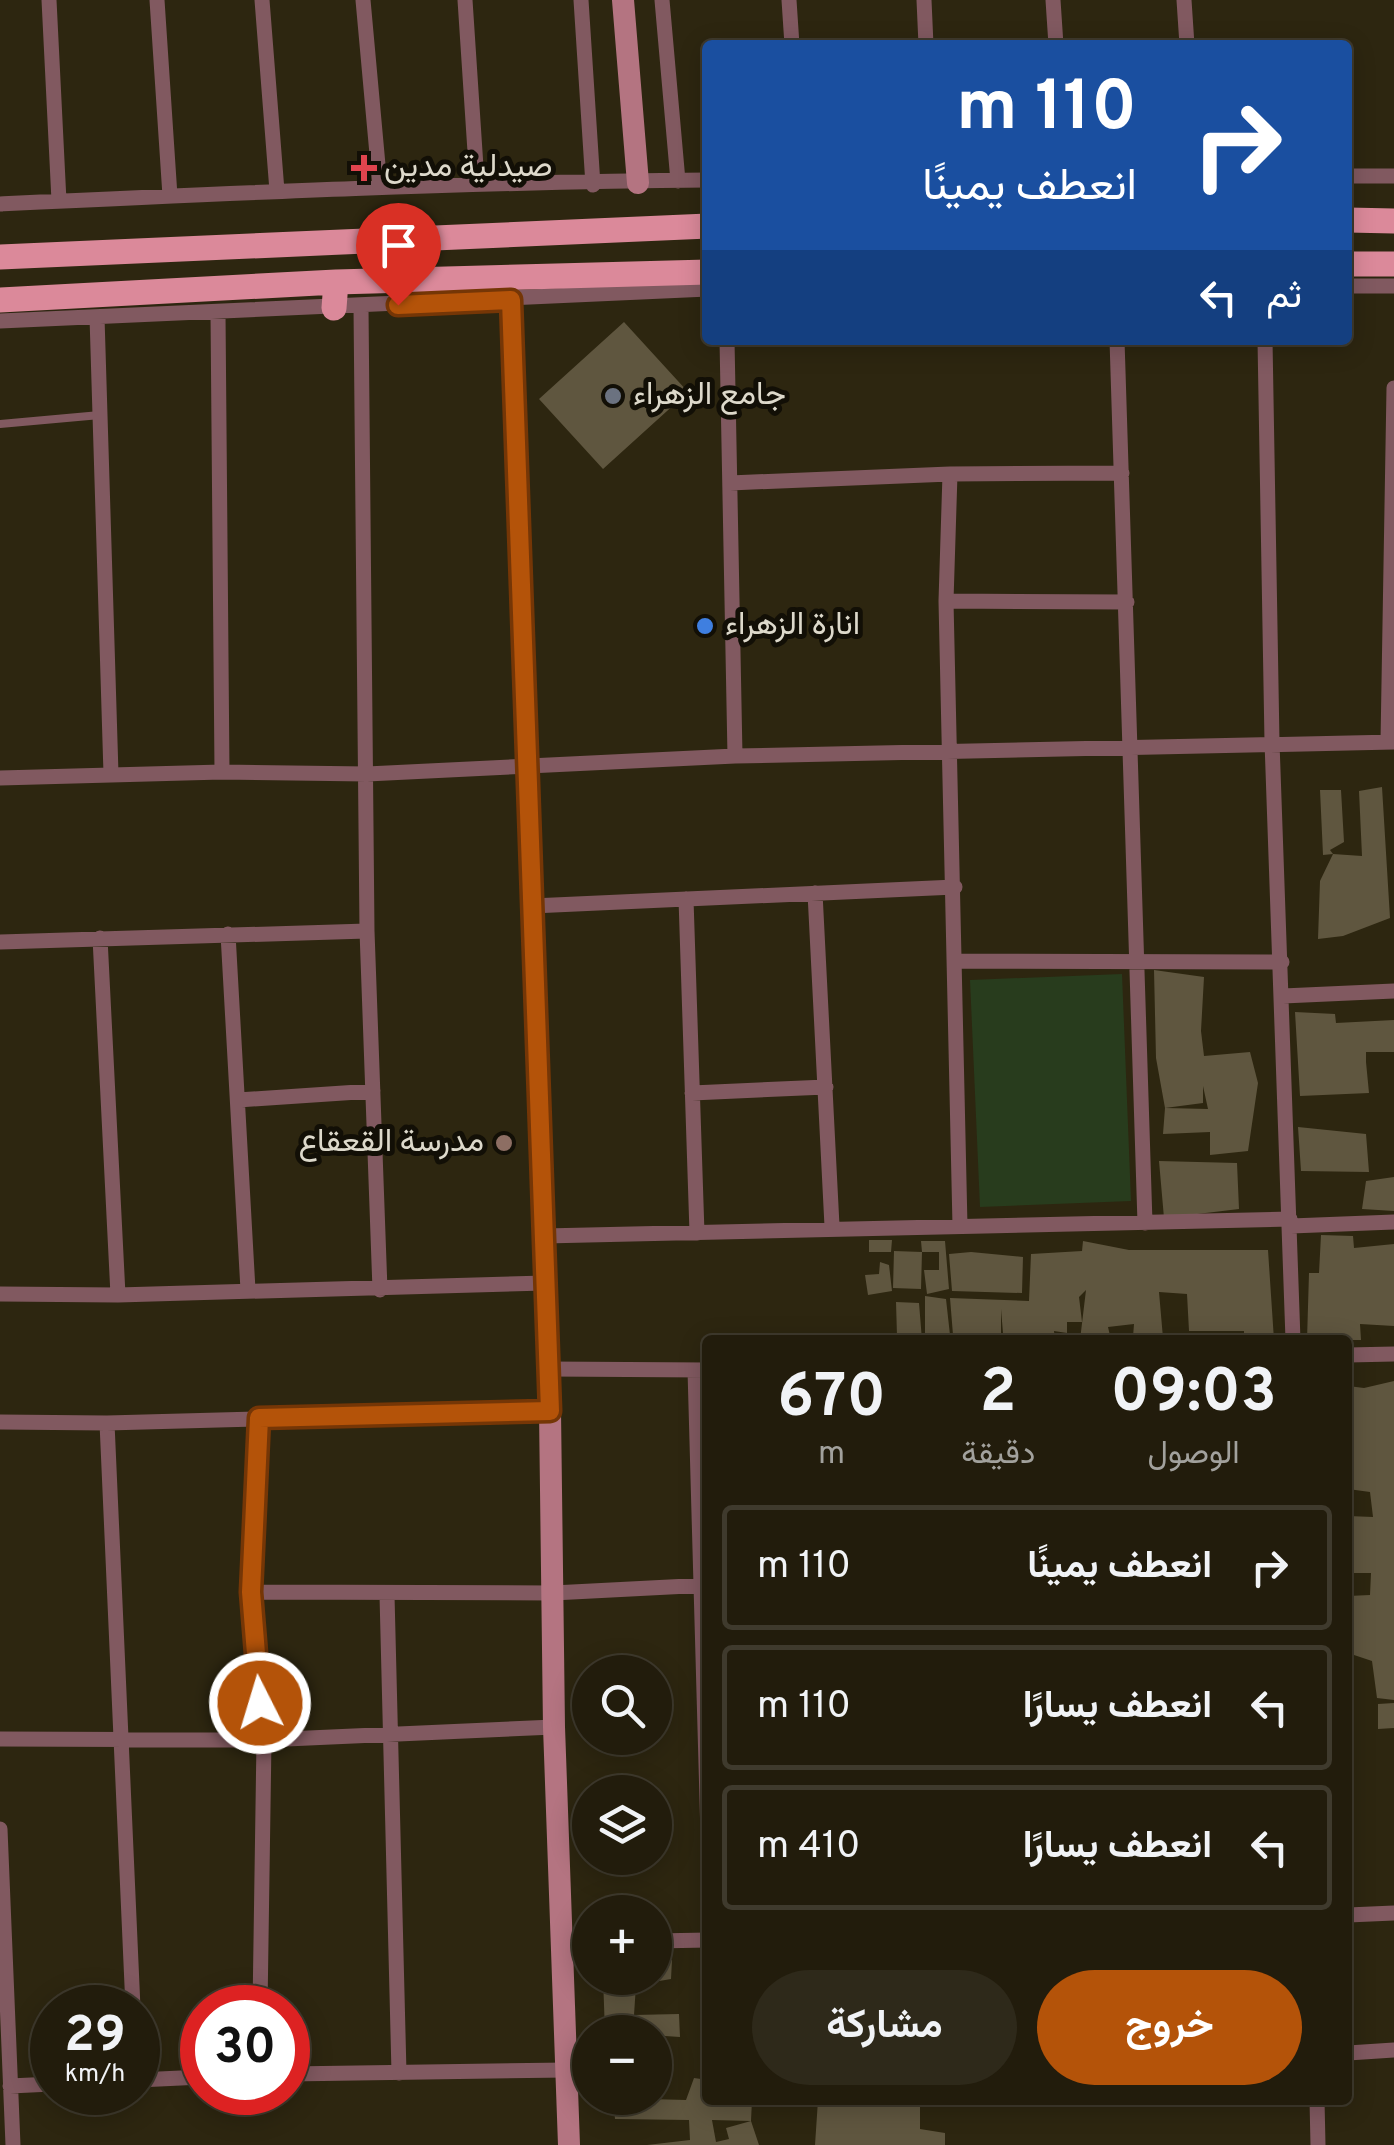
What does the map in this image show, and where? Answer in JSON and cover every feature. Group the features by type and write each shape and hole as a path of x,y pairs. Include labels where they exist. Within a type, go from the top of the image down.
{"main road":[{"path":"1352,220 1394,221"},
{"path":"0,257 702,226"},
{"path":"1352,264 1394,264"},
{"path":"0,300 335,295 702,272"}],"street":[{"path":"49,0 60,201"},
{"path":"157,0 170,196"},
{"path":"262,0 277,191"},
{"path":"363,0 380,186"},
{"path":"464,0 477,182"},
{"path":"581,0 593,185"},
{"path":"623,0 638,182"},
{"path":"662,0 678,181"},
{"path":"788,0 792,40"},
{"path":"924,0 926,40"},
{"path":"1053,0 1056,40"},
{"path":"1184,0 1188,40"},
{"path":"1352,176 1394,176"},
{"path":"0,204 477,182 593,185 702,180"},
{"path":"1352,286 1394,286"},
{"path":"0,321 218,312 335,295 361,307 702,289"},
{"path":"511,300 550,1411 554,1728 569,2145"},
{"path":"361,307 367,931 380,1290"},
{"path":"218,312 222,772"},
{"path":"96,317 111,774"},
{"path":"727,345 735,756"},
{"path":"1117,345 1144,1224"},
{"path":"1264,345 1272,742 1284,996 1292,1335"},
{"path":"0,778 222,772 367,774 735,756 1391,742 1394,388"},
{"path":"730,483 950,474 1122,473"},
{"path":"950,474 946,602 960,1226"},
{"path":"946,602 1127,602"},
{"path":"532,906 955,887"},
{"path":"815,893 832,1226"},
{"path":"686,899 696,1233"},
{"path":"0,942 367,931"},
{"path":"228,934 248,1290"},
{"path":"100,938 118,1295"},
{"path":"957,961 1282,962"},
{"path":"1284,996 1394,991"},
{"path":"692,1094 826,1087"},
{"path":"238,1100 373,1091"},
{"path":"544,1236 832,1226 1394,1222"},
{"path":"0,1294 118,1295 545,1284"},
{"path":"1352,1355 1394,1354"},
{"path":"547,1370 701,1370 702,1424"},
{"path":"0,1422 107,1423 550,1411"},
{"path":"259,1418 251,1592 264,1740 260,1985"},
{"path":"107,1423 132,1985"},
{"path":"251,1592 553,1593 702,1585"},
{"path":"387,1595 387,1736 399,2073"},
{"path":"0,1739 264,1740 554,1728"},
{"path":"0,1830 13,2145"},
{"path":"1352,1915 1394,1914"},
{"path":"672,1941 702,1940"},
{"path":"563,1943 572,1943"},
{"path":"1352,2053 1394,2050"},
{"path":"310,2074 567,2070"},
{"path":"10,2086 30,2085"},
{"path":"1317,2105 1318,2145"}],"lane":[{"path":"0,424 100,415"}],"green space":[{"path":"1122,974 1131,1201 980,1207 970,980"}],"building":[{"name":"جامع الزهراء","path":"624,322 688,392 603,469 539,399"},
{"path":"1382,787 1390,918 1343,936 1318,939 1320,881 1333,854 1362,856 1359,791"},
{"path":"1320,790 1341,790 1344,842 1330,850 1333,854 1323,855"},
{"path":"1154,970 1204,977 1204,1056 1250,1052 1258,1083 1248,1151 1210,1155 1210,1132 1163,1134 1165,1108 1156,1058","holes":["1203,1086 1208,1109 1165,1108 1203,1103"]},
{"path":"1295,1012 1335,1014 1336,1023 1394,1020 1394,1052 1366,1052 1369,1093 1300,1096"},
{"path":"1298,1127 1366,1134 1369,1172 1301,1171"},
{"path":"1159,1161 1237,1163 1239,1209 1164,1218"},
{"path":"1394,1177 1394,1211 1362,1209 1366,1181"},
{"path":"1321,1235 1353,1236 1354,1248 1394,1244 1394,1326 1360,1324 1361,1340 1352,1340 1352,1335 1307,1335 1309,1273 1319,1273"},
{"path":"869,1240 892,1240 891,1252 869,1252"},
{"path":"921,1241 945,1241 949,1289 927,1294 924,1270 939,1270 939,1252 922,1252"},
{"path":"1083,1241 1129,1250 1268,1250 1274,1335 1189,1331 1187,1294 1159,1292 1163,1335 1133,1335 1134,1324 1108,1327 1110,1335 1081,1335 1086,1290 1079,1297 1082,1322 1067,1322 1067,1333 1003,1333 1001,1309 1001,1335 953,1335 950,1298 1029,1301 1031,1254 1082,1251"},
{"path":"894,1251 922,1252 921,1289 893,1288"},
{"path":"949,1254 1023,1257 1022,1293 952,1291"},
{"path":"880,1262 889,1265 892,1291 868,1295 865,1275 879,1274"},
{"path":"925,1296 946,1299 950,1335 925,1335"},
{"path":"896,1302 919,1303 922,1335 897,1335"},
{"path":"1394,1381 1394,1700 1377,1698 1372,1661 1352,1654 1352,1596 1370,1595 1371,1573 1352,1573 1352,1516 1373,1517 1370,1492 1352,1490 1352,1386 1364,1388"},
{"path":"1394,1703 1394,1728 1378,1729 1378,1704"},
{"path":"604,1995 635,1995 634,2015 604,2015"},
{"path":"679,2014 680,2037 672,2036 672,2015 634,2015"},
{"path":"694,2078 702,2079 702,2105 752,2105 751,2121 759,2145 647,2145 690,2140 689,2120 615,2119 615,2115 672,2115 672,2100 686,2100","holes":["712,2120 751,2121 726,2128 729,2139 716,2142"]},
{"path":"818,2105 920,2105 920,2129 945,2133 945,2145 815,2145"}],"place":[{"name":"صيدلية مدين","path":"364,168"},
{"name":"جامع الزهراء","path":"613,396"},
{"name":"انارة الزهراء","path":"705,626"},
{"name":"مدرسة القعقاع","path":"504,1143"}],"route":[{"path":"260,1703 251,1592 259,1418 550,1411 511,300 398,305"}]}
